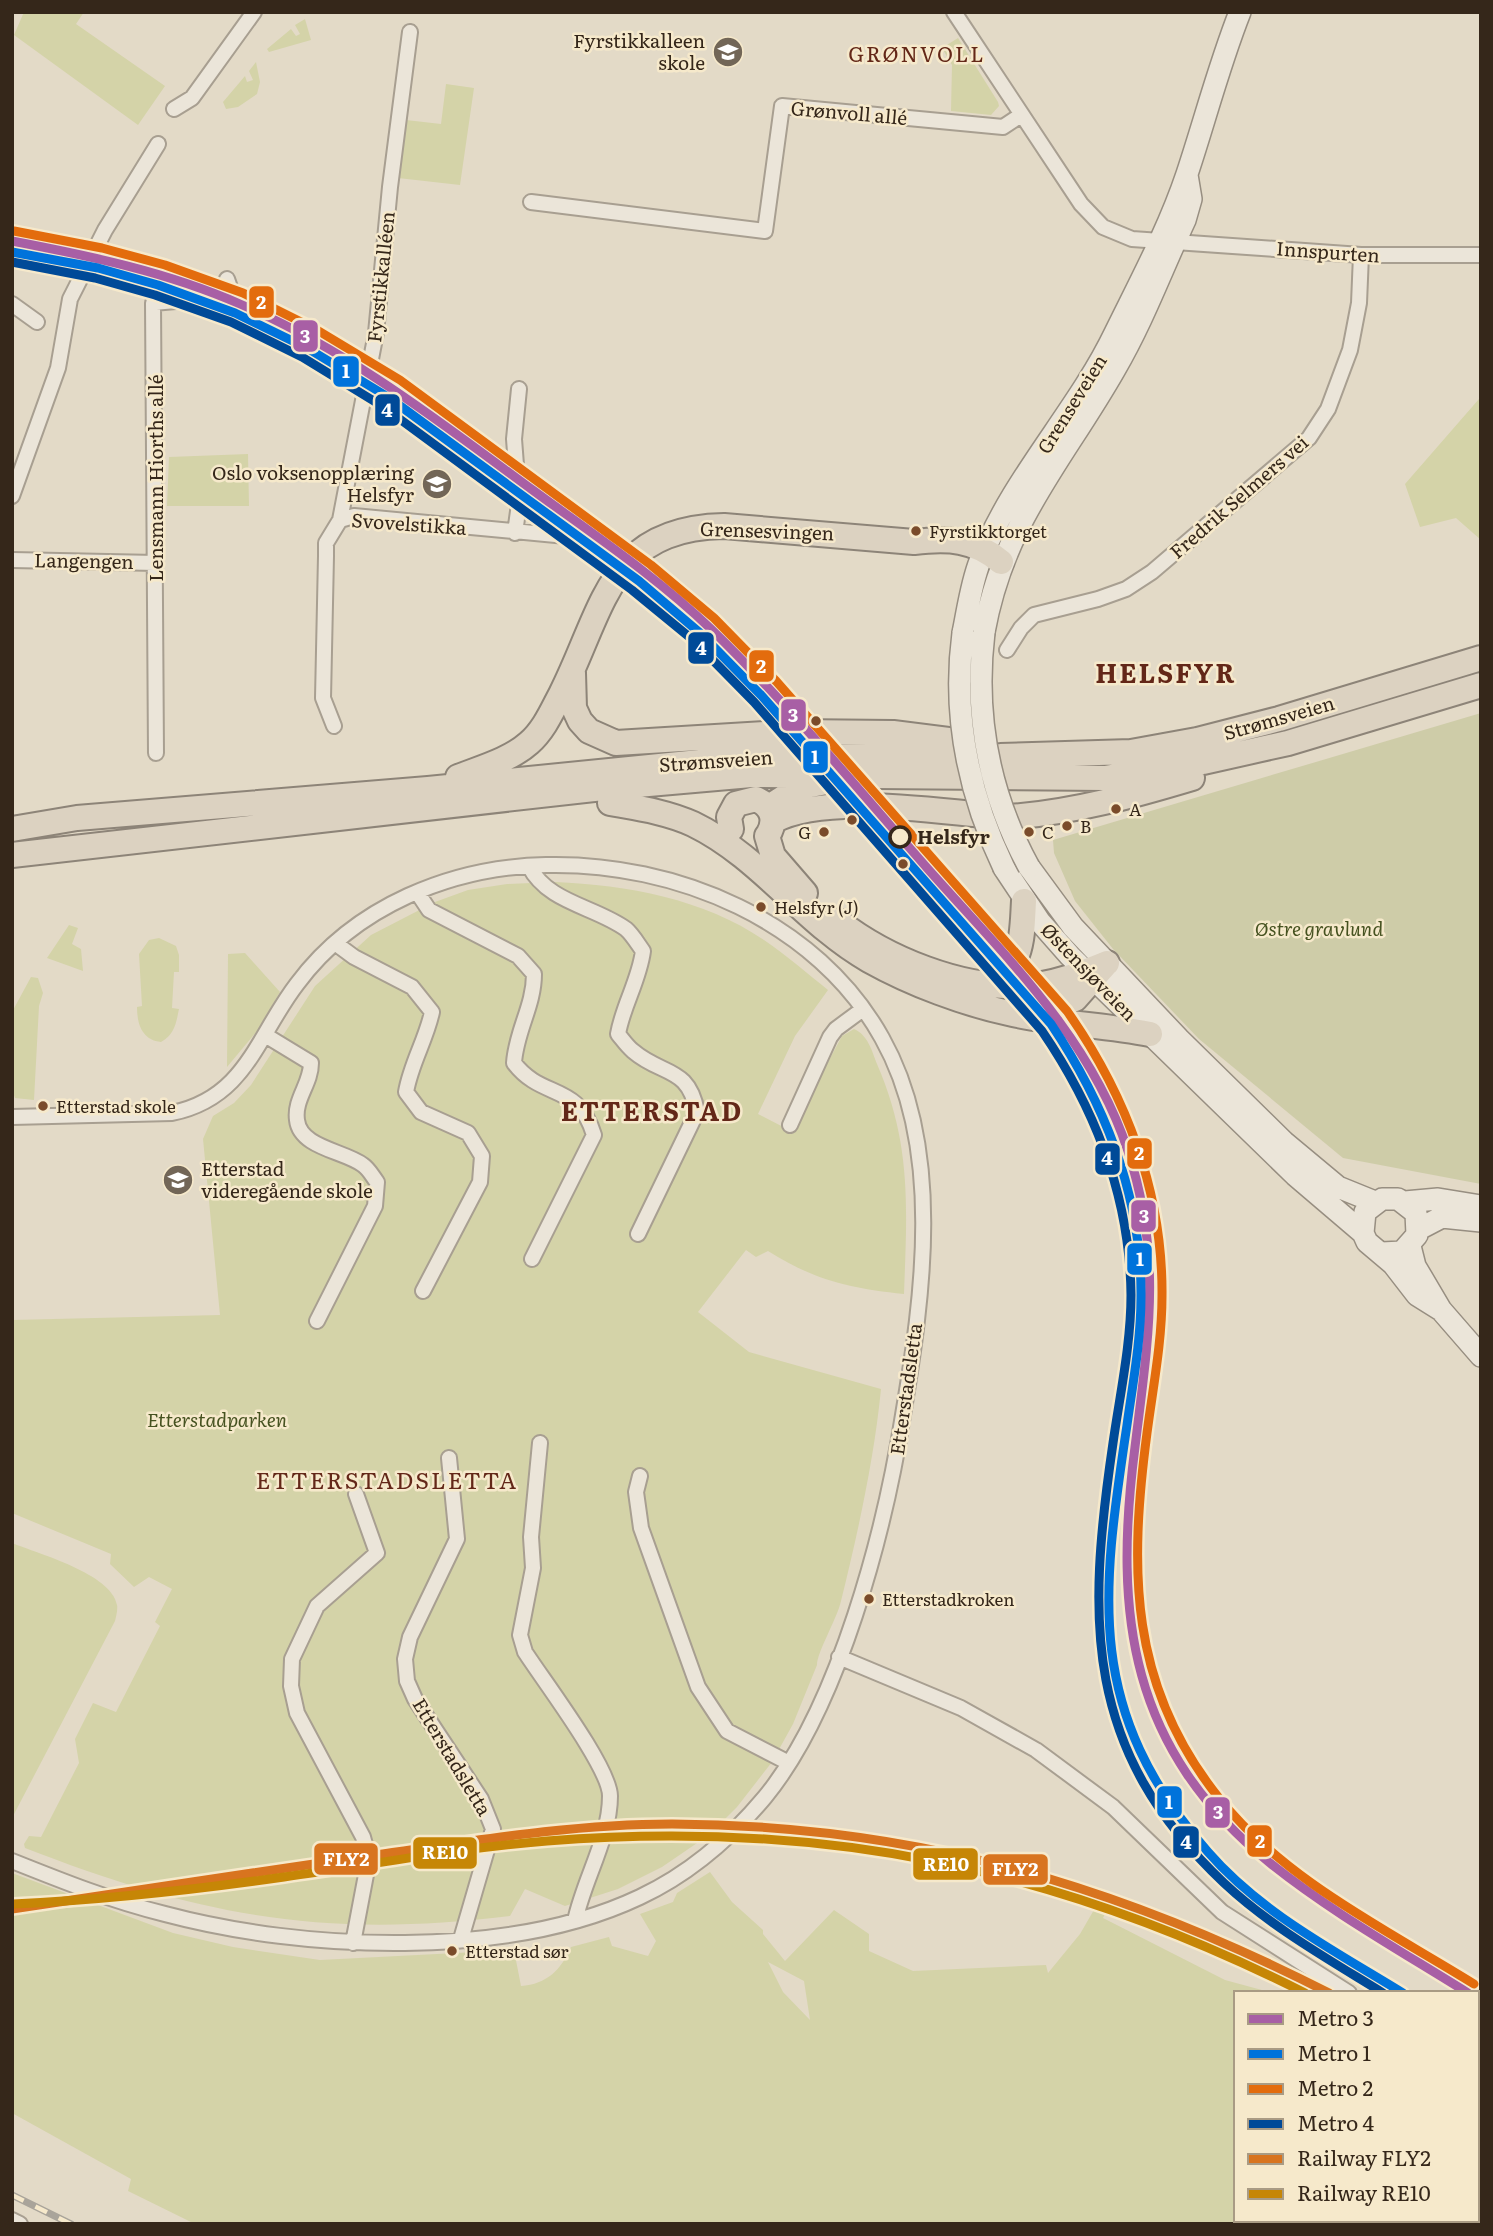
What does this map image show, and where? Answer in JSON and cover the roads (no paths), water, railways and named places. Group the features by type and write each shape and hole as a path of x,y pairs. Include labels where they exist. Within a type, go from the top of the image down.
{"highway":[{"name":"Grensesvingen","path":"625,564 666,535 710,526 832,533 914,542 943,554 988,558"},
{"path":"428,789 508,757 527,745 543,726 573,673 625,564"},
{"name":"Strømsveien","path":"12,855 750,757 1132,752 1197,740 1279,719 1481,658"},
{"path":"573,673 574,708 582,725 607,740 627,744 795,732 893,733 1059,755"},
{"name":"Strømsveien","path":"12,829 77,818 428,789 506,791 603,788 751,775 1105,778 1203,762 1288,743 1481,685"},
{"path":"770,821 800,811 853,806 1011,817 1057,813 1135,795 1215,771 1288,743"},
{"path":"506,791 627,744"},
{"path":"506,791 669,809 750,842 800,787 874,777"},
{"path":"754,865 735,834 732,810 743,800 756,799 770,821 773,856 787,874 846,927 914,962 948,975 987,983 1026,986 1096,972"},
{"path":"610,803 662,813 690,823 754,865 816,923 872,962 973,1003 1027,1017 1150,1034"},
{"path":"987,983 1009,971 1017,959 1024,901"},
{"path":"1027,1017 1075,999 1096,972"}],"main road":[{"name":"Grenseveien","path":"973,633 988,558 1031,500 1126,349 1166,242 1213,85 1240,12"},
{"name":"Østensjøveien","path":"973,633 990,770 1003,812 1029,867 1096,972 1150,1034 1295,1175 1363,1233 1367,1242 1382,1253 1417,1295 1441,1310"},
{"name":"Østensjøveien","path":"973,633 958,695 963,746 981,814 1004,868 1024,901 1054,939 1179,1039 1299,1156 1338,1187 1375,1202 1390,1198 1405,1202 1416,1213 1416,1266 1441,1310 1481,1356"},
{"path":"1405,1202 1438,1199 1481,1206"},
{"path":"1363,1233 1366,1212 1375,1202"},
{"path":"1382,1253 1393,1254 1434,1220 1450,1216 1481,1221"}],"street":[{"path":"174,109 191,98 254,12"},
{"path":"954,12 1096,221 1123,237 1166,242"},
{"name":"Fyrstikkalléen","path":"340,520 376,333 390,187 410,32"},
{"name":"Grønvoll allé","path":"531,202 765,231 782,106 1003,127 1021,114"},
{"path":"12,496 58,368 70,299 105,230 158,144"},
{"name":"Innspurten","path":"1166,242 1361,256 1481,255"},
{"name":"Fredrik Selmers vei","path":"1007,650 1021,628 1034,615 1126,589 1153,572 1309,438 1328,409 1347,365 1359,303 1361,256"},
{"name":"Lensmann Hiorths allé","path":"156,753 153,303 233,296 227,279"},
{"path":"12,304 37,322"},
{"path":"516,533 519,504 514,439 519,389"},
{"name":"Svovelstikka","path":"334,726 323,698 326,543 340,520 354,516 587,538 606,545 625,564"},
{"name":"Langengen","path":"12,560 156,563"},
{"name":"Etterstadsletta","path":"12,1117 185,1110 214,1096 237,1078 292,989 335,943 377,913 417,892 479,871 570,865 626,871 680,884 761,918 804,947 843,983 884,1041 902,1080 914,1118 922,1166 921,1250 911,1370 891,1484 876,1544 839,1657 789,1763 752,1811 696,1864 638,1898 575,1920 461,1939 353,1942 265,1935 197,1922 103,1896 12,1861"},
{"path":"529,866 540,883 550,891 627,930 643,951 640,974 621,1015 618,1034 634,1052 684,1079 694,1093 697,1112 638,1234"},
{"path":"417,892 429,910 518,956 534,974 534,996 516,1042 514,1063 524,1076 577,1101 588,1116 594,1135 532,1259"},
{"path":"335,943 354,957 412,987 432,1012 427,1037 410,1069 406,1092 421,1112 468,1133 482,1156 480,1182 423,1291"},
{"path":"790,1125 830,1037 836,1029 863,1009"},
{"path":"265,1035 302,1055 311,1063 311,1077 298,1103 296,1122 307,1138 364,1165 377,1182 375,1206 317,1321"},
{"path":"540,1443 531,1537 533,1567 520,1635 525,1652 601,1768 610,1794 606,1824 575,1920"},
{"name":"Etterstadsletta","path":"449,1458 457,1539 410,1637 405,1659 407,1681 415,1699 481,1799 493,1829 461,1939"},
{"path":"640,1476 636,1492 641,1528 698,1687 727,1731 789,1763"},
{"path":"353,1942 369,1859 363,1836 297,1713 292,1659 317,1606 377,1553 356,1494"},
{"path":"839,1657 961,1708 1036,1750 1113,1807 1222,1912 1346,1991"},
{"path":"12,2220 20,2224"}],"railway":[{"path":"12,2195 71,2224"}],"metro line":[{"name":"2","path":"14,231 102,248 165,265 243,293 317,330 400,380 651,565 714,618 776,681 1067,1011 1107,1076 1123,1111 1137,1146 1156,1219 1161,1257 1162,1313 1141,1483 1138,1579 1142,1625 1152,1669 1167,1713 1189,1756 1219,1798 1274,1854 1338,1901 1474,1984"},
{"name":"3","path":"12,241 156,274 212,293 280,322 356,365 392,389 602,540 690,610 740,658 1043,1000 1069,1035 1112,1110 1128,1151 1146,1227 1149,1263 1148,1335 1129,1509 1127,1567 1131,1623 1142,1676 1160,1726 1187,1774 1223,1819 1270,1863 1342,1915 1465,1991"},
{"name":"1","path":"12,252 98,268 158,285 235,313 307,348 388,397 639,581 700,633 761,695 1051,1024 1088,1087 1117,1154 1135,1224 1140,1260 1140,1329 1111,1544 1109,1599 1112,1650 1121,1700 1140,1750 1168,1800 1208,1852 1229,1874 1300,1930 1400,1991"},
{"name":"4","path":"12,262 95,278 155,295 231,322 302,357 382,406 632,590 693,640 754,702 1042,1031 1079,1092 1094,1123 1117,1189 1129,1259 1129,1332 1105,1507 1100,1568 1100,1625 1106,1680 1120,1732 1144,1783 1178,1833 1224,1883 1280,1928 1380,1991"}],"rail line":[{"name":"FLY2","path":"12,1909 523,1834 635,1825 761,1827 846,1836 929,1849 1011,1868 1091,1892 1170,1921 1249,1954 1325,1991"},
{"name":"RE10","path":"13,1904 182,1890 448,1852 547,1841 649,1836 748,1838 844,1846 937,1862 1029,1884 1121,1913 1213,1950 1301,1991"}],"place":[{"name":"Fyrstikkalleen skole","path":"728,52"},
{"name":"Oslo voksenopplæring Helsfyr","path":"437,484"},
{"name":"Fyrstikktorget","path":"916,531"},
{"name":"A","path":"1116,809"},
{"name":"B","path":"1067,826"},
{"name":"G","path":"824,832"},
{"name":"C","path":"1029,832"},
{"name":"Helsfyr","path":"900,837"},
{"name":"Helsfyr (J)","path":"761,907"},
{"name":"Etterstad skole","path":"43,1106"},
{"name":"Etterstad videregående skole","path":"178,1180"},
{"name":"Etterstadkroken","path":"869,1599"},
{"name":"Etterstad sør","path":"452,1951"}],"district":[{"name":"GRØNVOLL","path":"917,55"},
{"name":"HELSFYR","path":"1166,674"},
{"name":"ETTERSTAD","path":"652,1112"},
{"name":"ETTERSTADSLETTA","path":"387,1481"}],"park label":[{"name":"Østre gravlund","path":"1319,929"},
{"name":"Etterstadparken","path":"217,1420"}]}
